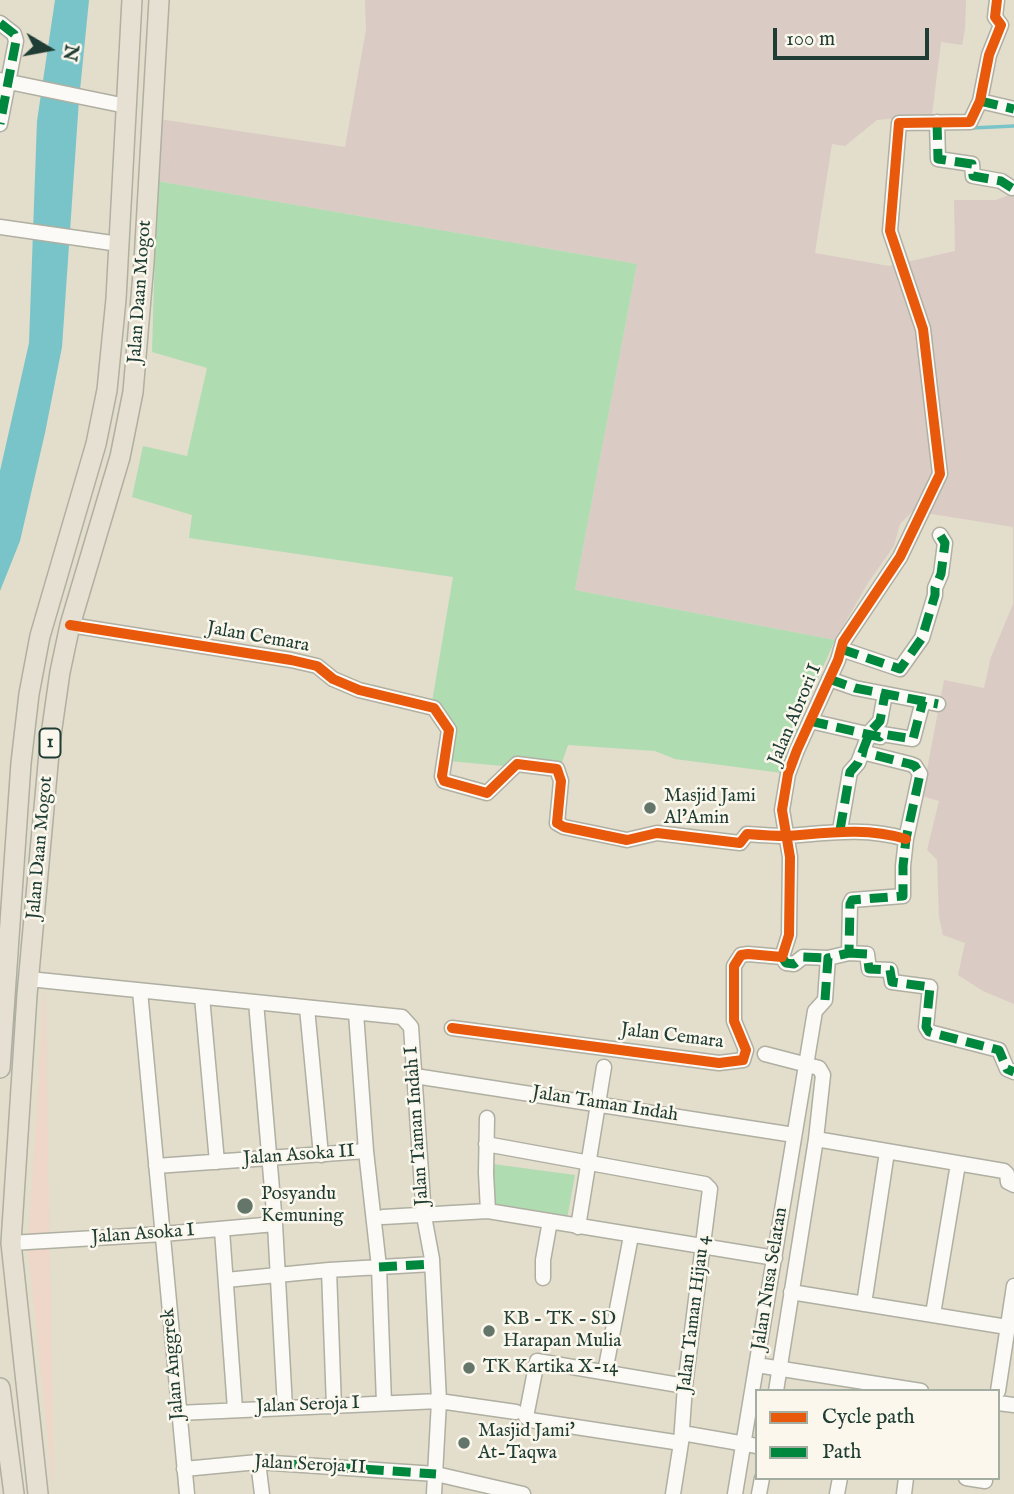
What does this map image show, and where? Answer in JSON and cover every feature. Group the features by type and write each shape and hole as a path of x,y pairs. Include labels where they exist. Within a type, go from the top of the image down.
{"highway":[{"name":"Jalan Daan Mogot","path":"0,1068 21,762 29,694 40,636 96,443 107,390 119,244 119,105 132,0"},
{"name":"Jalan Daan Mogot","path":"38,1494 11,1243 29,979 53,719 71,625 127,426 135,371 147,223 159,0"},
{"path":"76,510 77,516 85,525 97,524 102,520"},
{"path":"63,556 67,551 79,549 88,557 88,563"},
{"path":"0,1388 14,1494"}],"street":[{"path":"997,0 995,17 1001,25 989,55 980,101 970,122 938,125 938,159 972,164 973,176 1013,186"},
{"path":"0,23 14,34 16,41 0,124"},
{"path":"9,79 119,105"},
{"path":"980,101 1014,109"},
{"name":"Jalan Abrori I","path":"788,836 782,810 788,774 830,679 843,642 900,557 940,474 923,329 890,231 899,126 938,125"},
{"path":"3,228 119,244"},
{"path":"841,649 899,669 922,638 936,596 935,589 942,574 945,543 940,535"},
{"name":"Jalan Cemara","path":"71,625 291,660 317,666 333,680 359,690 434,708 449,730 442,776 447,783 487,793 517,764 557,769 561,781 557,822 564,827 627,840 657,833 735,844 740,843 747,834 788,836"},
{"path":"830,679 884,694 938,704"},
{"path":"840,830 850,772 858,763 869,735 880,721 884,694"},
{"path":"810,721 880,737 882,734 913,739 923,701"},
{"path":"849,953 852,901 903,896 906,839 919,778 915,766 862,752"},
{"path":"906,839 840,830 788,836 789,935 782,957 786,963 794,964 803,957 828,958 849,953 867,954 869,969 890,970 892,982 930,987 926,1027 929,1032 999,1050 1007,1069 1014,1072"},
{"name":"Jalan Cemara","path":"452,1028 719,1063 743,1060 746,1050 734,1021 734,966 741,955 782,957"},
{"name":"Jalan Nusa Selatan","path":"735,1494 750,1445 757,1365 815,1011 825,1000 828,958"},
{"name":"Jalan Taman Indah I","path":"29,979 402,1017 411,1027 424,1216 488,1211 775,1258"},
{"name":"Jalan Anggrek","path":"140,991 187,1494"},
{"path":"202,997 217,1162"},
{"path":"256,1002 275,1224 285,1408"},
{"path":"307,1008 321,1155"},
{"path":"356,1013 366,1151"},
{"path":"765,1054 822,1070 816,1139 776,1389"},
{"path":"578,1227 604,1067"},
{"name":"Jalan Taman Indah","path":"415,1076 794,1135"},
{"path":"487,1118 488,1211"},
{"path":"816,1139 1004,1171 1008,1182 1014,1185"},
{"path":"486,1144 588,1164"},
{"name":"Jalan Asoka II","path":"156,1166 366,1151 379,1267 384,1403"},
{"path":"864,1304 887,1152"},
{"name":"Jalan Taman Hijau 4","path":"588,1164 708,1185 710,1193 673,1494"},
{"path":"933,1314 958,1164"},
{"path":"383,1217 424,1216 432,1264 439,1401 434,1494"},
{"path":"543,1278 543,1260 550,1221"},
{"name":"Jalan Asoka I","path":"11,1243 222,1230 275,1224"},
{"path":"222,1230 235,1409"},
{"path":"605,1372 631,1236"},
{"path":"226,1280 432,1264"},
{"path":"329,1270 334,1406"},
{"path":"998,1389 1014,1286"},
{"path":"792,1292 1007,1327"},
{"path":"522,1415 526,1417 537,1361 685,1387"},
{"path":"757,1365 910,1389"},
{"name":"Jalan Seroja I","path":"178,1413 439,1401 681,1438 750,1445"},
{"path":"258,1462 262,1494"},
{"name":"Jalan Seroja II","path":"184,1469 258,1462 436,1474 523,1494"}],"shaded area":[{"path":"365,0 966,0 962,45 941,42 932,115 877,120 845,146 832,144 815,253 889,266 955,251 954,200 996,200 1014,193 1014,1004 983,991 958,975 965,943 943,935 939,917 937,860 927,850 939,801 922,796 944,680 984,688 991,657 1013,604 1013,527 913,511 900,524 894,546 868,583 835,640 575,590 637,264 157,181 159,119 345,147 366,30"},
{"path":"45,978 54,1494 28,1249"}],"green space":[{"path":"157,181 637,264 575,590 835,640 808,701 782,773 675,759 655,751 568,745 559,771 448,761 451,727 432,702 453,577 189,538 192,515 132,497 143,446 187,456 207,368 152,352"},
{"path":"493,1164 575,1175 567,1219 494,1207"}],"water":[{"path":"55,0 89,0 79,100 62,347 20,541 0,591 0,471 29,343 37,121"}],"waterway":[{"path":"972,128 1014,126"}],"marked path":[{"path":"0,23 14,34 16,41 0,124"},
{"path":"980,101 1014,109"},
{"path":"937,122 938,159 972,164 973,176 1001,181 1012,188"},
{"path":"841,649 900,669 922,638 935,595 945,543 940,535"},
{"path":"829,679 855,688 938,704"},
{"path":"840,830 850,772 858,763 870,732 880,721 885,694"},
{"path":"810,721 880,737 882,734 913,739 923,701"},
{"path":"825,1000 828,958 849,953 852,900 903,896 906,839 920,774 915,766 910,764 862,752"},
{"path":"849,953 867,954 869,969 890,970 892,982 930,987 926,1027 929,1032 999,1050 1007,1069 1014,1072"},
{"path":"782,957 786,963 794,964 803,957 828,958"},
{"path":"379,1267 432,1264"},
{"path":"258,1462 436,1474"}],"cycle path":[{"path":"452,1028 719,1063 743,1060 746,1050 734,1021 734,966 741,955 782,957 789,935 790,857 782,810 788,774 838,660 843,642 900,557 940,474 923,329 890,231 899,123 970,122 980,101 989,55 1001,25 995,17 997,0"},
{"path":"70,625 291,660 317,666 333,679 359,690 434,708 449,730 442,776 444,781 487,793 517,764 557,769 561,781 557,823 564,827 627,840 657,833 740,843 747,834 786,836 846,832 875,833 906,839"}],"place":[{"name":"Masjid Jami Al'Amin","path":"650,808"},
{"name":"Posyandu Kemuning","path":"245,1206"},
{"name":"KB - TK - SD Harapan Mulia","path":"489,1331"},
{"name":"TK Kartika X-14","path":"469,1368"},
{"name":"Masjid Jami' At-Taqwa","path":"464,1443"}]}
